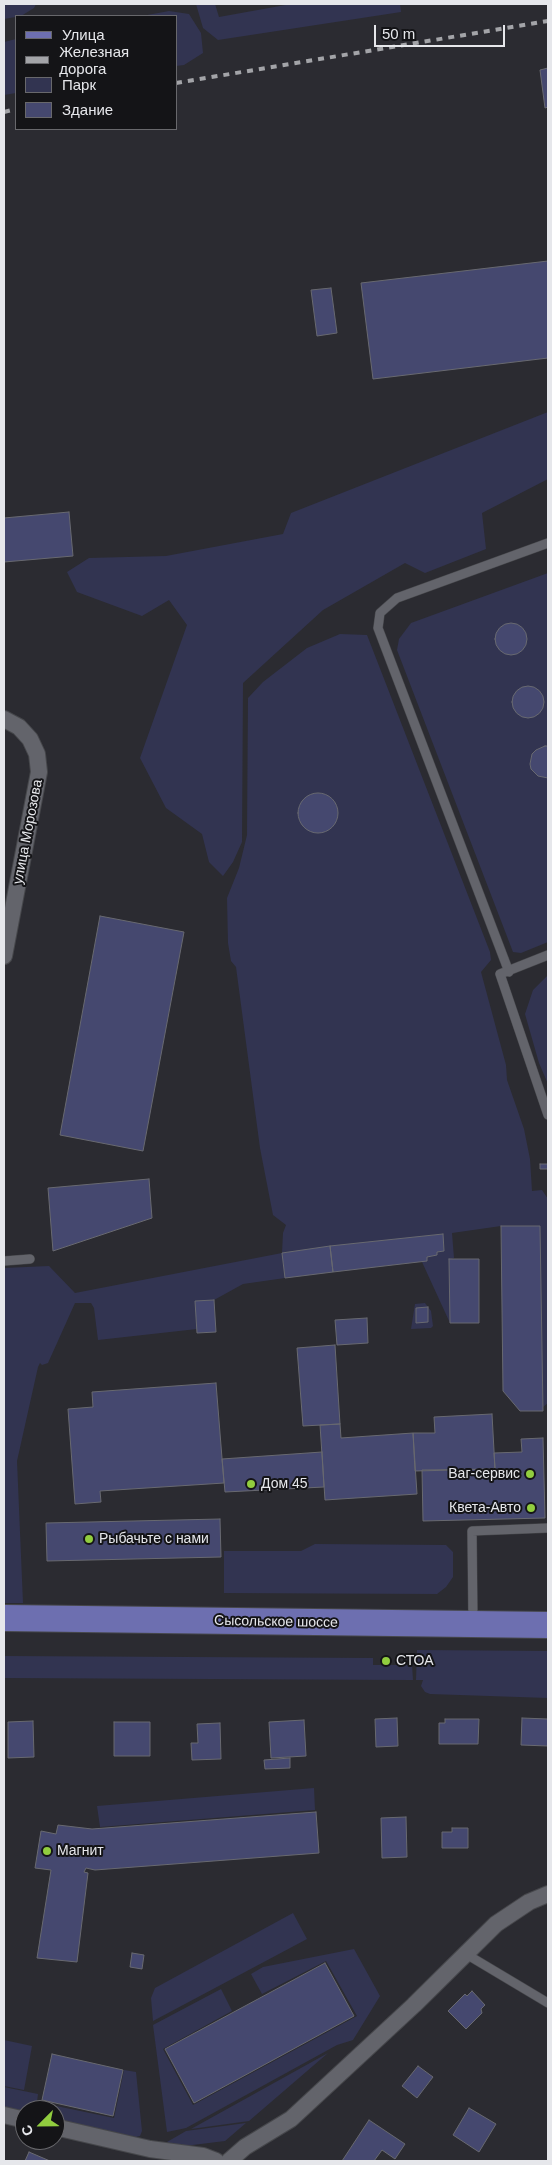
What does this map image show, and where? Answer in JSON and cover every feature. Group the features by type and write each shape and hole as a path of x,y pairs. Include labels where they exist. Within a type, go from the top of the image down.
{"main road":[{"name":"Сысольское шоссе","path":"4,1618 548,1625"}],"street":[{"name":"улица Морозова","path":"4,720 19,727 30,739 37,754 39,772 4,956"},
{"path":"229,2161 245,2147 291,2119 358,2058 496,1924 528,1902 548,1894"},
{"path":"65,2129 150,2149 203,2156 216,2161"}],"lane":[{"path":"509,972 378,628 380,613 397,598 548,543"},
{"path":"548,955 500,974 548,1114"},
{"path":"4,1260 30,1259"},
{"path":"472,1624 472,1531 548,1528"},
{"path":"466,1954 548,2003"}],"green space":[{"path":"4,4 36,4 34,8 23,15 15,15 15,17 4,19"},
{"path":"196,4 215,4 219,17 291,4 400,4 401,12 218,40 203,28"},
{"path":"169,11 189,14 201,33 203,53 184,65 178,66 178,15 147,15"},
{"path":"15,39 15,93 4,95 4,42"},
{"path":"548,412 548,479 482,513 486,549 425,573 405,563 323,610 243,683 242,842 233,862 223,876 209,862 202,834 166,808 140,758 187,625 169,600 142,616 77,592 67,572 89,558 166,556 283,534 291,513"},
{"path":"548,573 548,942 521,953 513,952 397,650 399,639 411,623"},
{"path":"340,634 367,635 490,952 491,960 481,972 506,1065 507,1080 524,1129 530,1159 532,1191 542,1190 548,1199 548,1403 543,1407 540,1226 501,1226 452,1233 454,1258 449,1260 450,1323 422,1262 427,1261 427,1257 437,1255 437,1252 444,1251 442,1234 282,1253 283,1233 286,1225 273,1215 260,1148 236,967 231,961 228,943 227,898 239,868 247,835 248,698 263,682 307,648"},
{"path":"548,975 548,1084 539,1063 525,1014 533,990"},
{"path":"282,1253 285,1278 243,1284 214,1300 195,1301 197,1329 98,1340 94,1308 91,1303 75,1303 48,1363 42,1365 40,1363 38,1367 17,1461 23,1603 4,1603 4,1268 49,1266 75,1293"},
{"path":"425,1303 431,1311 433,1326 431,1328 411,1329 415,1304"},
{"path":"315,1544 446,1545 453,1552 453,1577 446,1587 437,1594 224,1593 224,1551 301,1551"},
{"path":"417,1650 548,1651 548,1698 430,1694 425,1692 421,1686 423,1680 416,1680"},
{"path":"4,1656 373,1658 373,1665 412,1665 413,1680 4,1678"},
{"path":"314,1788 315,1810 100,1827 97,1806"},
{"path":"293,1913 307,1939 153,2021 151,1998 155,1988"},
{"path":"354,1949 380,1996 353,2040 337,2045 186,2128 167,2132 153,2025 221,1989 232,2011 163,2049 193,2105 357,2016 326,1961 262,1994 251,1974 263,1967"},
{"path":"4,2040 32,2046 24,2090 4,2086"},
{"path":"328,2053 249,2121 191,2129"},
{"path":"124,2070 136,2072 142,2131 140,2136 136,2137 65,2121 65,2108 114,2118"},
{"path":"4,2087 38,2094 37,2100 15,2100 15,2110 4,2107"},
{"path":"246,2123 225,2141 168,2148 167,2142 186,2131"}],"building":[{"path":"548,68 548,107 545,108 540,70"},
{"path":"548,261 548,358 373,379 361,283"},
{"path":"331,288 337,333 317,336 311,290"},
{"path":"69,512 73,556 4,562 4,518"},
{"path":"511,623 517,624 522,628 526,633 526,645 522,650 517,654 511,655 505,654 500,650 496,645 495,639 496,633 500,628 505,624"},
{"path":"528,686 534,687 539,691 543,696 543,708 539,713 534,717 528,718 522,717 517,713 513,708 512,702 513,696 517,691 522,687"},
{"path":"548,746 548,778 538,776 531,769 530,764 532,754"},
{"path":"322,793 329,796 335,802 338,813 337,821 329,830 322,833 314,833 307,830 299,821 298,809 301,802 310,794"},
{"path":"100,916 184,932 143,1151 60,1135"},
{"path":"540,1164 548,1164 548,1169 540,1169"},
{"path":"149,1179 152,1218 53,1251 48,1188"},
{"path":"501,1226 540,1226 543,1411 520,1411 503,1391"},
{"path":"443,1234 444,1251 427,1257 427,1261 333,1272 330,1246"},
{"path":"330,1246 333,1272 285,1278 282,1253"},
{"path":"449,1259 479,1259 479,1323 450,1323"},
{"path":"214,1300 216,1332 197,1333 195,1301"},
{"path":"428,1307 428,1322 416,1323 416,1308"},
{"path":"367,1318 368,1343 337,1345 335,1320"},
{"path":"335,1345 340,1424 303,1426 297,1348"},
{"path":"216,1383 224,1483 100,1491 101,1502 75,1504 68,1409 93,1407 92,1392"},
{"path":"492,1414 495,1469 415,1471 413,1433 435,1433 434,1417"},
{"path":"340,1424 341,1438 413,1433 417,1494 325,1500 320,1425"},
{"path":"543,1438 545,1518 423,1521 422,1470 495,1469 494,1453 522,1452 521,1439"},
{"path":"322,1452 324,1487 225,1492 222,1459"},
{"path":"220,1519 221,1557 47,1561 46,1523"},
{"path":"397,1718 398,1746 376,1747 375,1719"},
{"path":"522,1718 548,1719 548,1746 521,1745"},
{"path":"445,1719 479,1719 478,1744 439,1744 439,1723 445,1723"},
{"path":"304,1720 306,1756 271,1758 269,1722"},
{"path":"33,1721 34,1757 8,1758 8,1722"},
{"path":"114,1722 150,1722 150,1756 114,1756"},
{"path":"220,1723 221,1759 192,1760 191,1743 198,1743 197,1724"},
{"path":"290,1758 290,1768 265,1769 264,1760"},
{"path":"316,1812 319,1853 95,1870 86,1868 84,1872 88,1873 77,1962 37,1958 51,1870 35,1868 41,1831 56,1834 58,1825 92,1829"},
{"path":"406,1817 407,1857 382,1858 381,1818"},
{"path":"452,1828 468,1828 468,1848 442,1848 442,1832 452,1832"},
{"path":"132,1953 144,1955 142,1969 130,1967"},
{"path":"325,1963 354,2016 194,2103 165,2049"},
{"path":"472,1991 485,2005 481,2009 482,2013 466,2029 448,2011 465,1994 467,1996"},
{"path":"52,2054 123,2070 113,2116 65,2105 65,2100 42,2100"},
{"path":"418,2066 433,2077 417,2098 402,2086"},
{"path":"469,2108 496,2124 479,2152 453,2135"},
{"path":"369,2120 405,2144 395,2159 382,2150 374,2161 342,2161"},
{"path":"29,2152 50,2161 25,2161"}],"railway":[{"path":"178,83 548,21"},
{"path":"4,112 15,109"}],"place":[{"name":"Ваг-сервис","path":"530,1474"},
{"name":"Дом 45","path":"251,1484"},
{"name":"Квета-Авто","path":"531,1508"},
{"name":"Рыбачьте с нами","path":"89,1539"},
{"name":"СТОА","path":"386,1661"},
{"name":"Магнит","path":"47,1851"}]}
